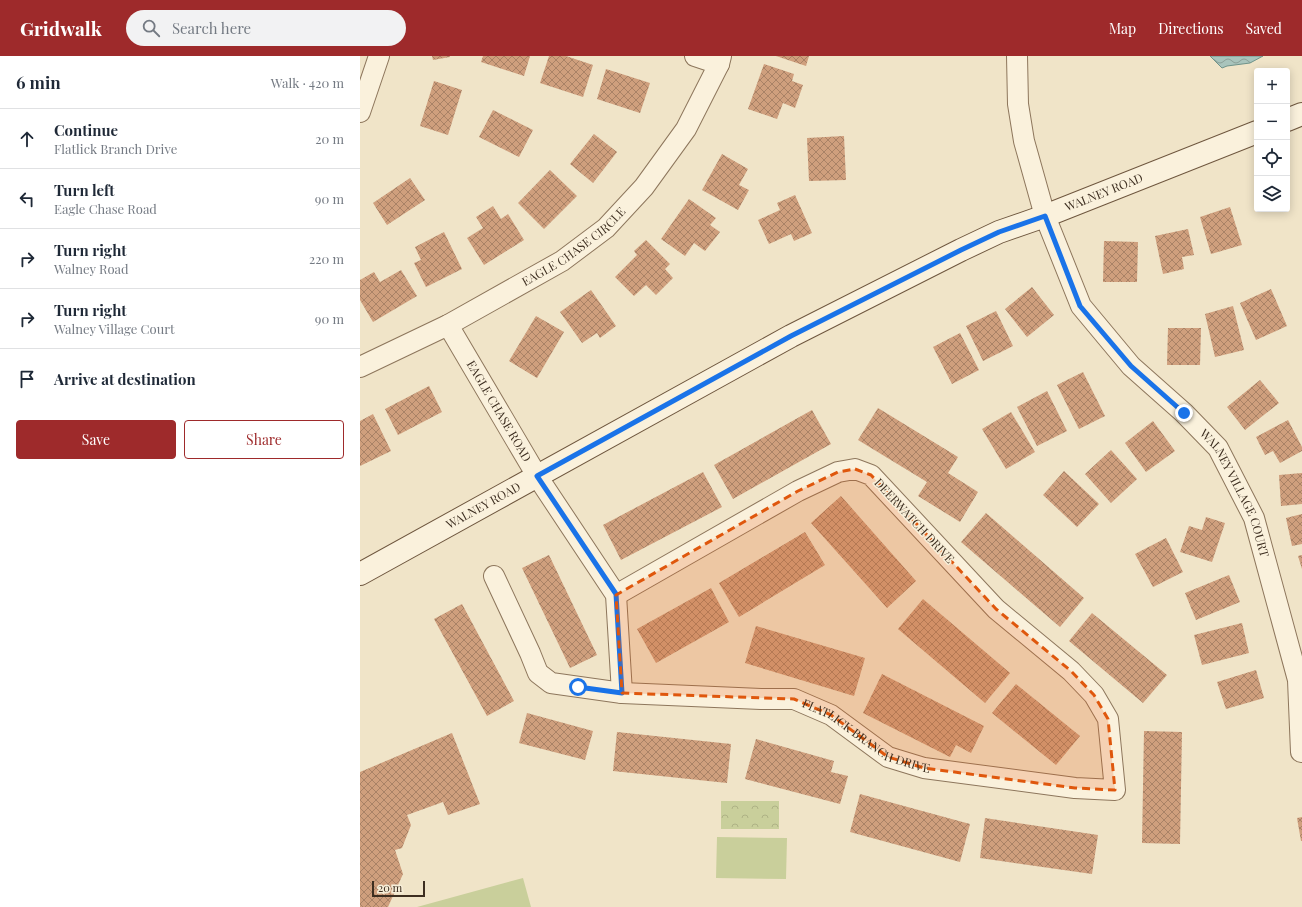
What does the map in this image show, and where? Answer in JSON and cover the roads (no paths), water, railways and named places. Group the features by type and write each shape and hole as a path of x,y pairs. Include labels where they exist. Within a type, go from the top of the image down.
{"main road":[{"path":"1290,119 1302,114"},
{"name":"WALNEY ROAD","path":"360,574 791,336 961,250 999,232 1045,216 1254,133"}],"street":[{"path":"360,112 379,56"},
{"path":"695,56 720,60"},
{"name":"WALNEY VILLAGE COURT","path":"1017,56 1018,104 1024,141 1045,216 1080,306 1131,366 1184,413 1218,448 1254,518 1298,680 1301,752"},
{"name":"EAGLE CHASE CIRCLE","path":"360,367 448,325 562,261 606,228 644,187 686,129 720,60"},
{"name":"EAGLE CHASE ROAD","path":"448,325 537,476 616,594"},
{"name":"DEERWATCH DRIVE","path":"616,594 798,491 838,472 855,468 871,475 996,609 1071,671 1094,695 1108,719"},
{"name":"FLATLICK BRANCH DRIVE","path":"494,576 538,673 551,683 622,693 794,699 831,715 888,757 924,768 1076,788 1115,790 1108,719"},
{"path":"616,594 622,693"}],"water":[{"path":"1210,56 1263,56 1250,63 1222,68"}]}
